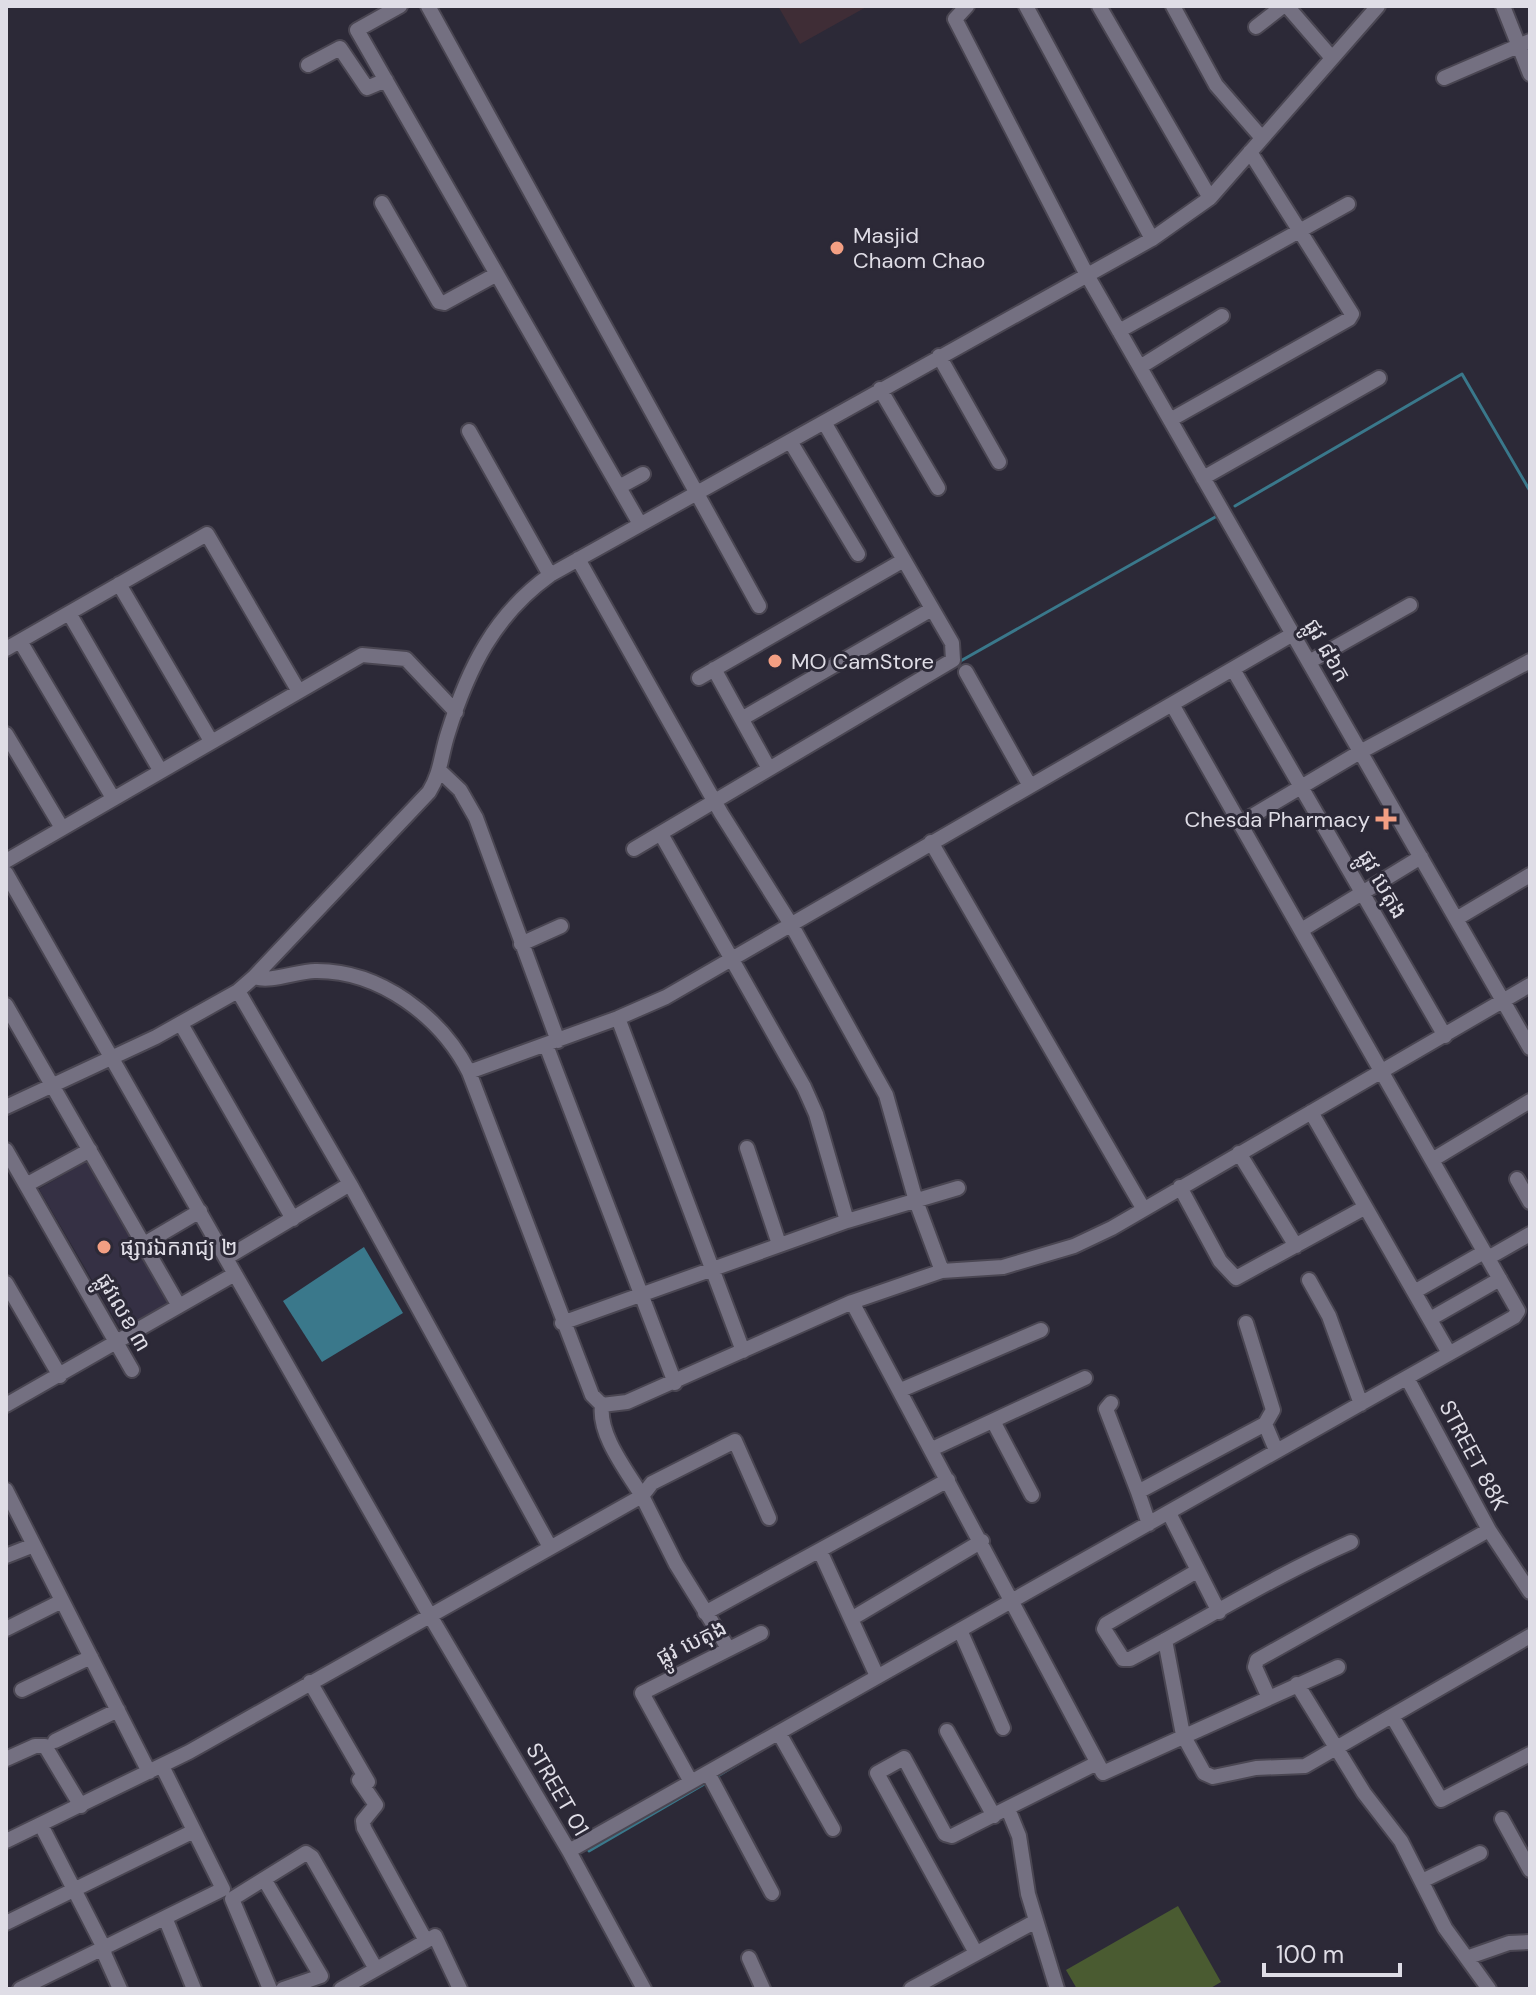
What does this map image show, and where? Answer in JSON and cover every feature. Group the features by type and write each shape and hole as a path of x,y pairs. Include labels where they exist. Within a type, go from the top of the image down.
{"street":[{"path":"400,6 357,30 640,524"},
{"path":"428,6 759,606"},
{"name":"ផ្លូវ ៨៦ក","path":"967,6 955,19 1087,275 1530,1048"},
{"path":"1026,6 1152,239"},
{"path":"1099,6 1210,198"},
{"path":"1173,6 1216,85 1262,138"},
{"path":"1256,27 1285,6 1332,58"},
{"path":"6,1107 181,1024 238,991 254,977 429,792 440,771 456,712 497,622 526,592 640,524 1152,239 1210,198 1378,6"},
{"path":"1503,6 1524,43 1530,74"},
{"path":"1444,78 1524,43"},
{"path":"308,65 342,48 367,88 386,80"},
{"path":"1170,420 1349,319 1352,314 1250,152"},
{"path":"382,203 439,302 444,303 497,274"},
{"path":"1119,331 1348,204"},
{"path":"1140,367 1222,316"},
{"path":"939,356 999,462"},
{"path":"1203,478 1379,378"},
{"path":"880,389 938,488"},
{"path":"634,849 768,767 949,664 954,656 952,643 824,422"},
{"path":"469,431 550,575"},
{"path":"790,441 858,554"},
{"path":"619,487 643,474"},
{"path":"6,649 207,534 298,690"},
{"path":"578,559 715,800 792,926 886,1095 916,1201 942,1271"},
{"path":"699,678 904,560"},
{"path":"119,584 211,741"},
{"path":"1309,662 1410,605"},
{"path":"743,718 932,609"},
{"path":"69,613 160,770"},
{"path":"469,1072 618,1018 666,997 931,842 1234,671 1293,634"},
{"path":"20,641 113,798"},
{"path":"6,871 62,828 362,655 406,659 456,712"},
{"path":"1242,822 1360,752 1530,661"},
{"path":"714,669 768,767"},
{"name":"ផ្លូវ បេតុង","path":"1234,671 1445,1036"},
{"path":"966,672 1030,786"},
{"path":"569,1851 691,1782 711,1778 782,1738 877,1676 961,1634 1013,1599 1514,1317 1518,1311 1242,822 1173,706"},
{"path":"6,734 62,828"},
{"path":"440,771 460,790 476,818 552,1043 675,1383"},
{"path":"661,834 816,1114 847,1221"},
{"path":"931,842 1143,1208"},
{"path":"1303,929 1421,857"},
{"name":"STREET 01","path":"6,871 429,1614 569,1851 644,1989"},
{"path":"1456,919 1530,875"},
{"path":"521,944 561,926"},
{"path":"254,977 331,971 372,984 434,1021 457,1048 469,1072 562,1323 592,1395 602,1405"},
{"path":"602,1405 627,1402 852,1302 942,1271 1003,1267 1074,1246 1530,985"},
{"path":"238,991 350,1184 550,1547"},
{"path":"6,1005 179,1306"},
{"path":"618,1018 743,1351"},
{"path":"181,1024 293,1219"},
{"path":"1432,1160 1530,1101"},
{"path":"1311,1112 1449,1353"},
{"path":"747,1148 779,1244"},
{"name":"ផ្លូវលេខ ៣","path":"6,1150 132,1370"},
{"path":"26,1185 90,1150"},
{"path":"1239,1153 1296,1246"},
{"path":"1517,1179 1530,1202"},
{"path":"226,1258 350,1184"},
{"path":"1180,1187 1230,1275 1241,1277 1364,1208"},
{"path":"562,1323 779,1244 958,1188"},
{"path":"144,1244 200,1211"},
{"path":"1414,1292 1530,1234"},
{"path":"6,1405 235,1274"},
{"path":"1430,1319 1500,1279"},
{"path":"1309,1280 1329,1316 1361,1404"},
{"path":"6,1283 60,1376"},
{"path":"852,1302 1013,1599 1103,1773 1338,1667"},
{"path":"1138,1492 1265,1424 1273,1410 1246,1323"},
{"path":"901,1390 1041,1330"},
{"path":"932,1449 1085,1378"},
{"name":"STREET 88K","path":"1407,1378 1489,1530 1530,1592"},
{"path":"1111,1403 1106,1409 1110,1422 1149,1524"},
{"path":"602,1405 600,1415 610,1439 705,1613 728,1648"},
{"path":"993,1421 1032,1495"},
{"path":"1265,1424 1276,1450"},
{"path":"6,1841 155,1769 642,1496 652,1483 735,1441 769,1518"},
{"path":"705,1613 948,1480"},
{"path":"6,1490 118,1710 194,1831 223,1889 104,1951 20,1989"},
{"path":"1169,1513 1219,1612"},
{"path":"1268,1696 1255,1667 1257,1660 1489,1530"},
{"path":"851,1619 982,1541"},
{"path":"1197,1571 1106,1624 1104,1629 1123,1659 1130,1659 1219,1612 1279,1574 1351,1542"},
{"path":"6,1556 34,1545"},
{"path":"820,1551 877,1676"},
{"path":"6,1629 62,1601"},
{"name":"ផ្លូវ បេតុង","path":"691,1782 642,1693 761,1633"},
{"path":"961,1634 1003,1728"},
{"path":"1165,1640 1183,1735 1204,1773 1213,1777 1256,1768 1305,1766 1530,1636"},
{"path":"22,1690 91,1657"},
{"path":"310,1682 376,1805 363,1821 364,1828 426,1941"},
{"path":"1297,1684 1334,1747 1401,1841 1445,1928 1469,1957 1489,1989"},
{"path":"55,1741 118,1710"},
{"path":"1392,1716 1441,1800 1530,1754"},
{"path":"947,1731 1019,1836 1036,1921 1057,1989"},
{"path":"782,1738 833,1829"},
{"path":"7,1757 35,1746 45,1746 81,1806"},
{"path":"976,1953 877,1773 904,1758 948,1836 1001,1813 1097,1763"},
{"path":"711,1778 772,1893"},
{"path":"1502,1819 1524,1844 1530,1870"},
{"path":"41,1825 120,1989"},
{"path":"6,1923 194,1831"},
{"path":"270,1989 232,1899 306,1853 312,1857 376,1969"},
{"path":"1422,1881 1480,1853"},
{"path":"264,1879 325,1983 283,1989"},
{"path":"166,1920 194,1989"},
{"path":"911,1989 1036,1921"},
{"path":"341,1989 357,1985 376,1969 435,1936 460,1989"},
{"path":"1469,1957 1509,1943 1530,1942"},
{"path":"749,1958 763,1989"}],"shaded area":[{"path":"778,6 868,6 800,44"},
{"name":"ផ្សារឯករាជ្យ ២","path":"86,1162 168,1304 122,1331 39,1189"}],"green space":[{"path":"1178,1906 1221,1982 1209,1989 1077,1989 1066,1970"}],"water":[{"path":"364,1247 403,1313 322,1362 283,1301"}],"waterway":[{"path":"1235,506 1462,374 1530,491"},
{"path":"957,663 1217,516"},
{"path":"785,1737 942,1648"},
{"path":"716,1777 758,1752"},
{"path":"589,1851 706,1783"}],"place":[{"name":"Masjid Chaom Chao","path":"837,248"},
{"name":"MO CamStore","path":"775,661"},
{"name":"Chesda Pharmacy","path":"1386,819"},
{"name":"ផ្សារឯករាជ្យ ២","path":"104,1247"}]}
